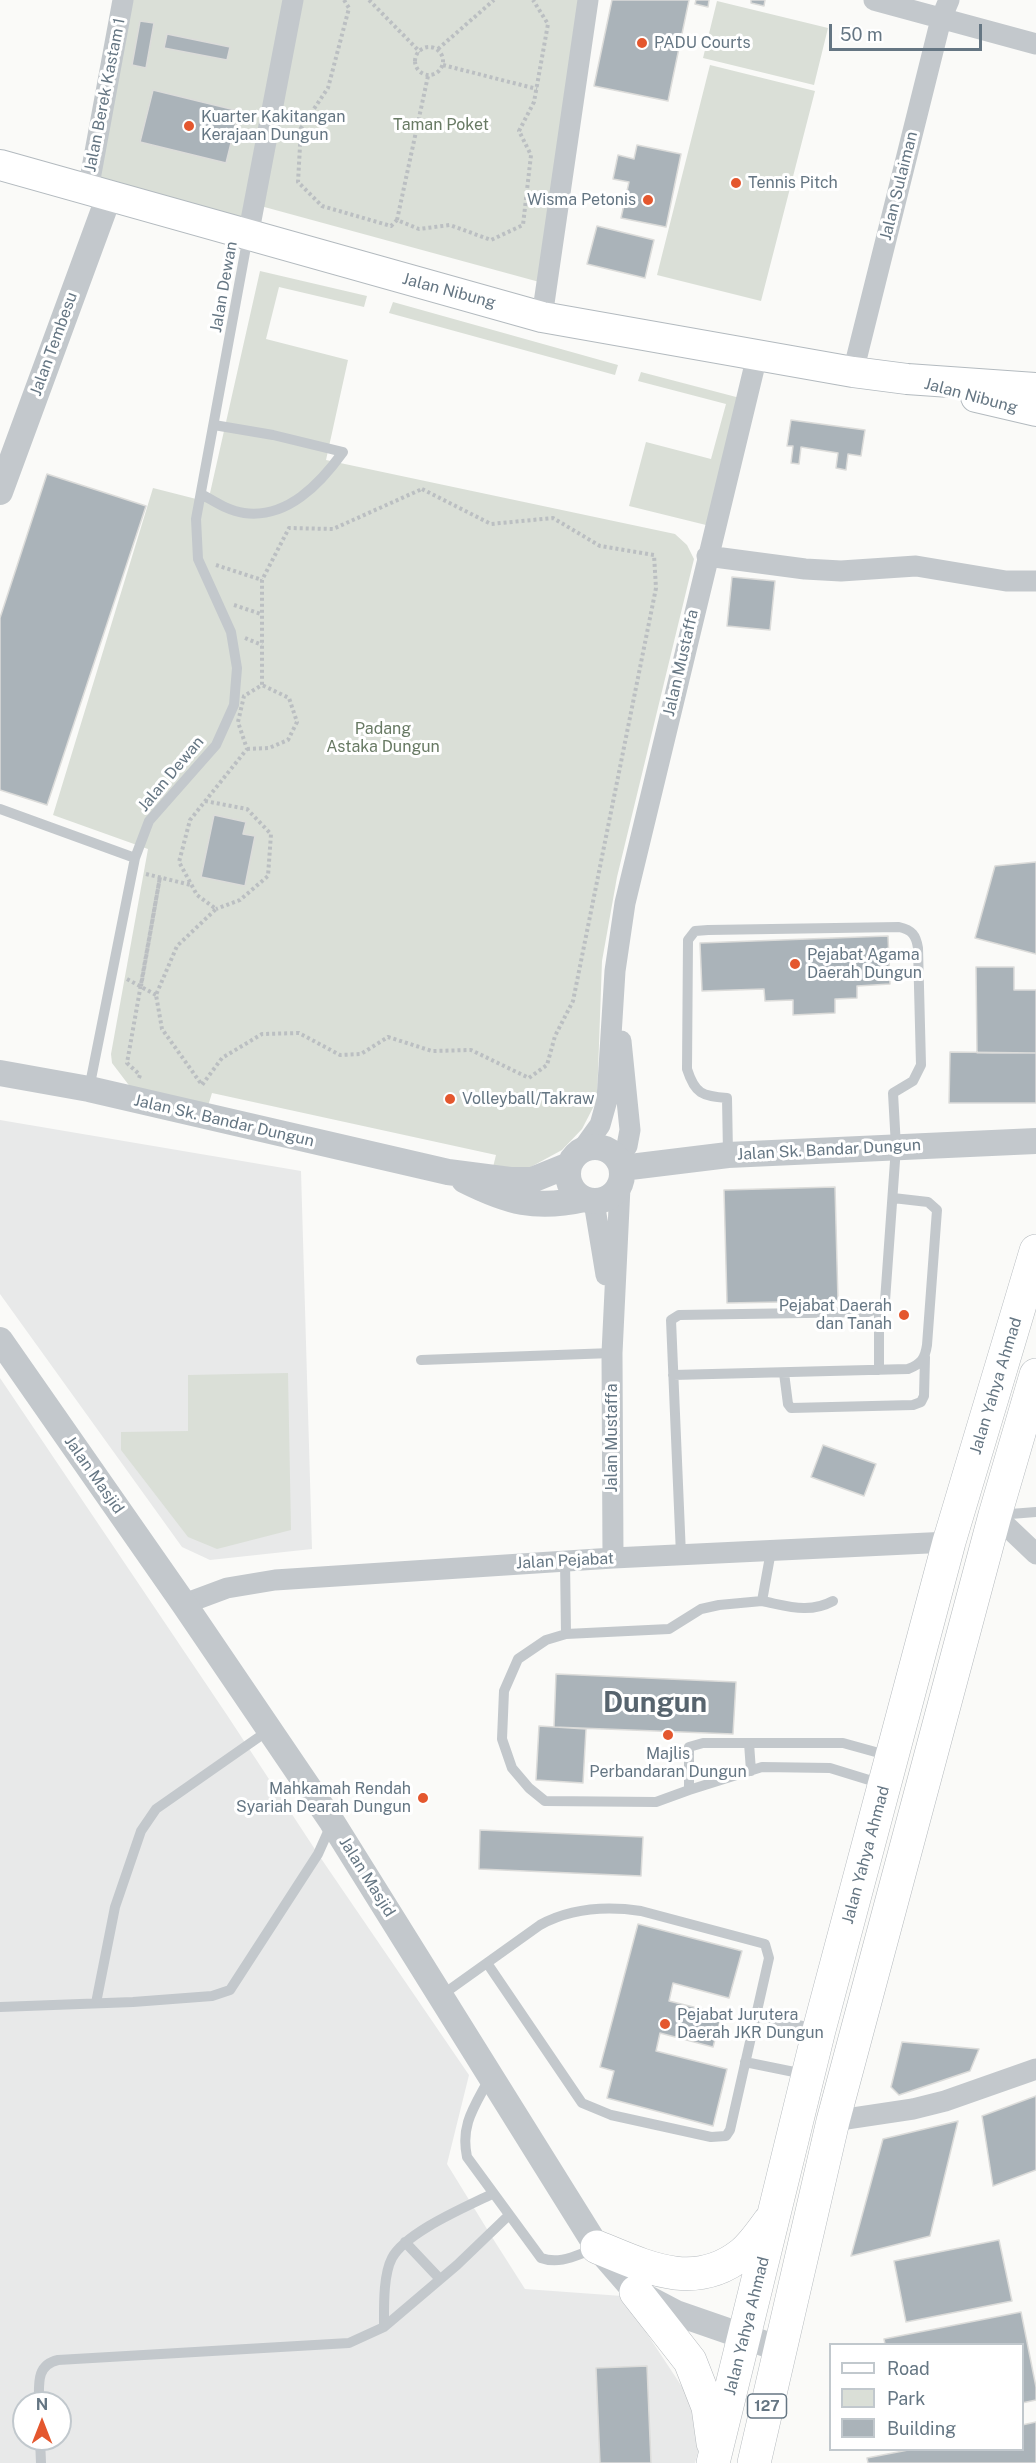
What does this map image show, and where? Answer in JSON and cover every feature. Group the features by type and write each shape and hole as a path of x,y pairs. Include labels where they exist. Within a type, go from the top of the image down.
{"main road":[{"name":"Jalan Nibung","path":"0,165 542,317 853,372 907,379 1036,388"},
{"name":"Jalan Nibung","path":"907,379 1036,411"},
{"name":"Jalan Yahya Ahmad","path":"714,2460 819,2030 949,1542 1036,1251"},
{"path":"780,2349 833,2121 995,1515 1036,1375"},
{"path":"597,2247 659,2272 684,2274 709,2271 726,2265 744,2253 774,2217"},
{"path":"636,2292 690,2361 708,2407 714,2460"},
{"name":"127","path":"754,2463 780,2349"}],"street":[{"name":"Jalan Berek Kastam 1","path":"98,193 123,0"},
{"path":"248,236 293,0"},
{"path":"542,317 588,0"},
{"path":"874,0 945,10 1036,44"},
{"name":"Jalan Sulaiman","path":"853,372 945,10"},
{"name":"Jalan Tembesu","path":"0,492 98,193"},
{"name":"Jalan Mustaffa","path":"576,1158 600,1125 607,1100 615,971 624,903 757,356"},
{"path":"707,556 805,569 841,571 916,566 1006,581 1036,581"},
{"name":"Jalan Mustaffa","path":"613,1558 613,1317 620,1171 630,1130 615,971"},
{"name":"Jalan Sk. Bandar Dungun","path":"0,1073 89,1089 448,1172 510,1180 532,1180 576,1158"},
{"name":"Jalan Sk. Bandar Dungun","path":"620,1171 728,1155 1036,1141"},
{"path":"592,1147 602,1147 611,1151 620,1171 613,1195 604,1200 589,1200 576,1193 570,1185 568,1175 576,1158 592,1147"},
{"name":"Jalan Sk. Bandar Dungun","path":"448,1172 498,1197 518,1201 544,1205 589,1200"},
{"name":"Jalan Mustaffa","path":"589,1200 613,1317"},
{"name":"Jalan Masjid","path":"0,1340 332,1822 442,1995 597,2247 636,2292 676,2313 780,2349"},
{"path":"995,1515 1036,1554"},
{"name":"Jalan Pejabat","path":"184,1604 250,1583 613,1558 949,1542"},
{"path":"833,2121 945,2102 1036,2069"}],"lane":[{"name":"Jalan Dewan","path":"89,1089 135,858 150,821 216,745 234,705 237,668 231,632 198,559 196,519 248,236"},
{"path":"201,494 226,508 244,513 272,510 297,501 323,479 343,452 273,435 213,425"},
{"path":"0,809 135,858"},
{"path":"681,1555 671,1320 679,1315 868,1312 879,1308 885,1301 896,1147 892,1093 913,1081 921,1065 916,937 909,930 899,927 708,930 695,931 687,940 687,1069 692,1086 705,1097 727,1098 728,1155"},
{"path":"784,1373 788,1404 791,1408 913,1405 921,1402 924,1396 937,1210 928,1202 892,1198"},
{"path":"879,1308 879,1370"},
{"path":"421,1360 612,1353"},
{"path":"673,1375 908,1369 918,1365 925,1357"},
{"path":"995,1515 1036,1512"},
{"path":"762,1601 771,1551"},
{"path":"565,1561 566,1634"},
{"path":"833,1601 821,1608 806,1610 762,1601 719,1605 701,1609 669,1629 566,1634 546,1640 518,1659 504,1691 502,1739 512,1768 529,1788 545,1801 656,1802 762,1767 888,1771"},
{"path":"96,2003 115,1907 141,1831 156,1809 269,1730"},
{"path":"689,1790 689,1748 702,1743 843,1743 888,1771"},
{"path":"749,1743 751,1770"},
{"path":"0,2007 213,1996 230,1990 318,1854 332,1822"},
{"path":"442,1995 487,1963 556,1916 575,1911 620,1908 640,1911 765,1944 769,1958 730,2130 726,2136 711,2137 597,2110 582,2103 573,2093 487,1963"},
{"path":"756,2016 819,2030"},
{"path":"745,2062 808,2075"},
{"path":"491,2075 465,2125 464,2145 467,2157 541,2258 563,2260 597,2247"},
{"path":"384,2326 385,2293 392,2259 405,2242 439,2221 492,2194"},
{"path":"39,2391 38,2378 49,2362 58,2360 349,2343 384,2326 457,2265 508,2216"},
{"path":"405,2242 439,2278"}],"path":[{"path":"344,0 349,8 328,88 301,128 298,182 322,206 391,226 397,220 428,76"},
{"path":"369,0 420,52"},
{"path":"438,49 494,0"},
{"path":"397,220 419,229 450,225 491,240 523,225 531,155 519,131 534,102 548,24 533,0"},
{"path":"425,47 438,49 443,56 443,65 437,73 428,76 416,69 415,56 420,52 425,47"},
{"path":"443,65 537,89"},
{"path":"205,801 247,808 271,834 268,876 240,900 216,909 177,946 156,995 162,1029 202,1085 222,1058 262,1034 299,1033 340,1055 361,1054 388,1037 432,1051 471,1050 529,1078 547,1065 555,1036 573,1001 656,588 654,555 600,546 553,518 491,524 422,489 333,529 289,528 262,580 262,685"},
{"path":"198,559 262,580"},
{"path":"217,599 262,614"},
{"path":"216,909 197,895 179,862 190,820 247,749 269,748 288,740 297,722 289,698 262,685"},
{"path":"247,749 238,722 244,696 262,685"},
{"path":"133,871 192,885"},
{"path":"141,986 160,878"},
{"path":"132,1099 140,1075 127,1063 160,878"},
{"path":"113,971 156,995"}],"shaded area":[{"path":"0,1120 301,1171 312,1549 210,1560 182,1547 0,1294"},
{"path":"0,1378 318,1854 469,2075 447,2164 525,2289 622,2296 706,2423 695,2463 0,2463"}],"green space":[{"path":"124,0 293,0 248,236 88,190"},
{"name":"Taman Poket","path":"296,0 586,0 543,283 257,205"},
{"path":"717,1 828,28 814,85 703,58"},
{"name":"Tennis Pitch","path":"710,65 815,91 761,301 657,275"},
{"name":"Padang Astaka Dungun","path":"260,271 367,296 364,307 279,287 266,339 348,360 326,460 675,534 687,545 694,559 617,877 602,961 597,1100 582,1129 562,1150 527,1169 493,1167 496,1155 212,1093 208,1106 131,1088 112,1063 111,1054 148,849 53,815 153,488 208,502"},
{"path":"393,302 618,365 615,375 389,313"},
{"path":"641,372 740,398 706,525 629,506 646,442 711,459 726,404 638,381"},
{"path":"288,1373 291,1530 217,1549 188,1537 121,1450 121,1432 188,1431 188,1375"}],"building":[{"name":"PADU Courts","path":"612,0 689,0 668,101 594,86"},
{"path":"696,0 709,0 708,7 695,4"},
{"path":"751,0 765,0 764,6 751,3"},
{"path":"140,21 154,23 146,68 132,65"},
{"path":"167,34 230,47 227,60 164,48"},
{"name":"Kuarter Kakitangan Kerajaan Dungun","path":"153,90 239,111 226,163 140,142"},
{"name":"Wisma Petonis","path":"637,145 681,154 666,227 621,218 629,182 613,179 618,155 634,159"},
{"path":"597,226 654,240 645,278 587,264"},
{"path":"791,420 865,430 861,456 848,454 846,470 836,468 838,453 801,447 799,464 791,463 793,446 787,446"},
{"path":"47,474 146,506 47,805 0,790 0,618"},
{"path":"732,577 775,581 770,630 727,626"},
{"path":"214,815 246,822 243,834 255,836 245,886 201,877"},
{"path":"1036,862 1036,954 975,938 995,866"},
{"name":"Pejabat Agama Daerah Dungun","path":"888,936 890,984 857,986 857,998 835,999 835,1013 793,1015 793,1000 765,1001 764,989 702,991 700,943"},
{"path":"976,967 1014,967 1014,990 1036,990 1036,1053 977,1053"},
{"path":"950,1052 1036,1053 1036,1103 949,1103"},
{"path":"835,1187 838,1301 727,1303 724,1190"},
{"path":"823,1445 876,1464 864,1496 811,1477"},
{"path":"556,1674 736,1682 733,1734 554,1727"},
{"path":"539,1726 586,1729 583,1783 536,1780"},
{"path":"480,1830 643,1837 641,1876 479,1869"},
{"name":"Pejabat Jurutera Daerah JKR Dungun","path":"638,1924 742,1951 729,1998 673,1983 669,2001 722,2014 713,2047 660,2033 656,2051 727,2069 713,2126 607,2098 614,2071 600,2067"},
{"path":"902,2042 979,2049 970,2071 899,2095 891,2087"},
{"path":"1036,2096 1036,2170 993,2186 982,2116"},
{"path":"958,2121 930,2236 851,2256 883,2139"},
{"path":"999,2240 1012,2301 906,2322 894,2261"},
{"path":"1021,2312 1036,2387 1036,2400 1024,2403 1024,2343 885,2343 884,2339"},
{"path":"647,2366 651,2463 600,2463 596,2368"},
{"path":"1036,2422 1036,2463 868,2463 867,2458 903,2451 1024,2451 1024,2425"}],"place":[{"name":"PADU Courts","path":"642,43"},
{"name":"Kuarter Kakitangan Kerajaan Dungun","path":"189,126"},
{"name":"Tennis Pitch","path":"736,183"},
{"name":"Wisma Petonis","path":"648,200"},
{"name":"Pejabat Agama Daerah Dungun","path":"795,964"},
{"name":"Volleyball/Takraw","path":"450,1099"},
{"name":"Pejabat Daerah dan Tanah","path":"904,1315"},
{"name":"Majlis Perbandaran Dungun","path":"668,1735"},
{"name":"Mahkamah Rendah Syariah Dearah Dungun","path":"423,1798"},
{"name":"Pejabat Jurutera Daerah JKR Dungun","path":"665,2024"}],"district":[{"name":"Dungun","path":"655,1703"}]}
